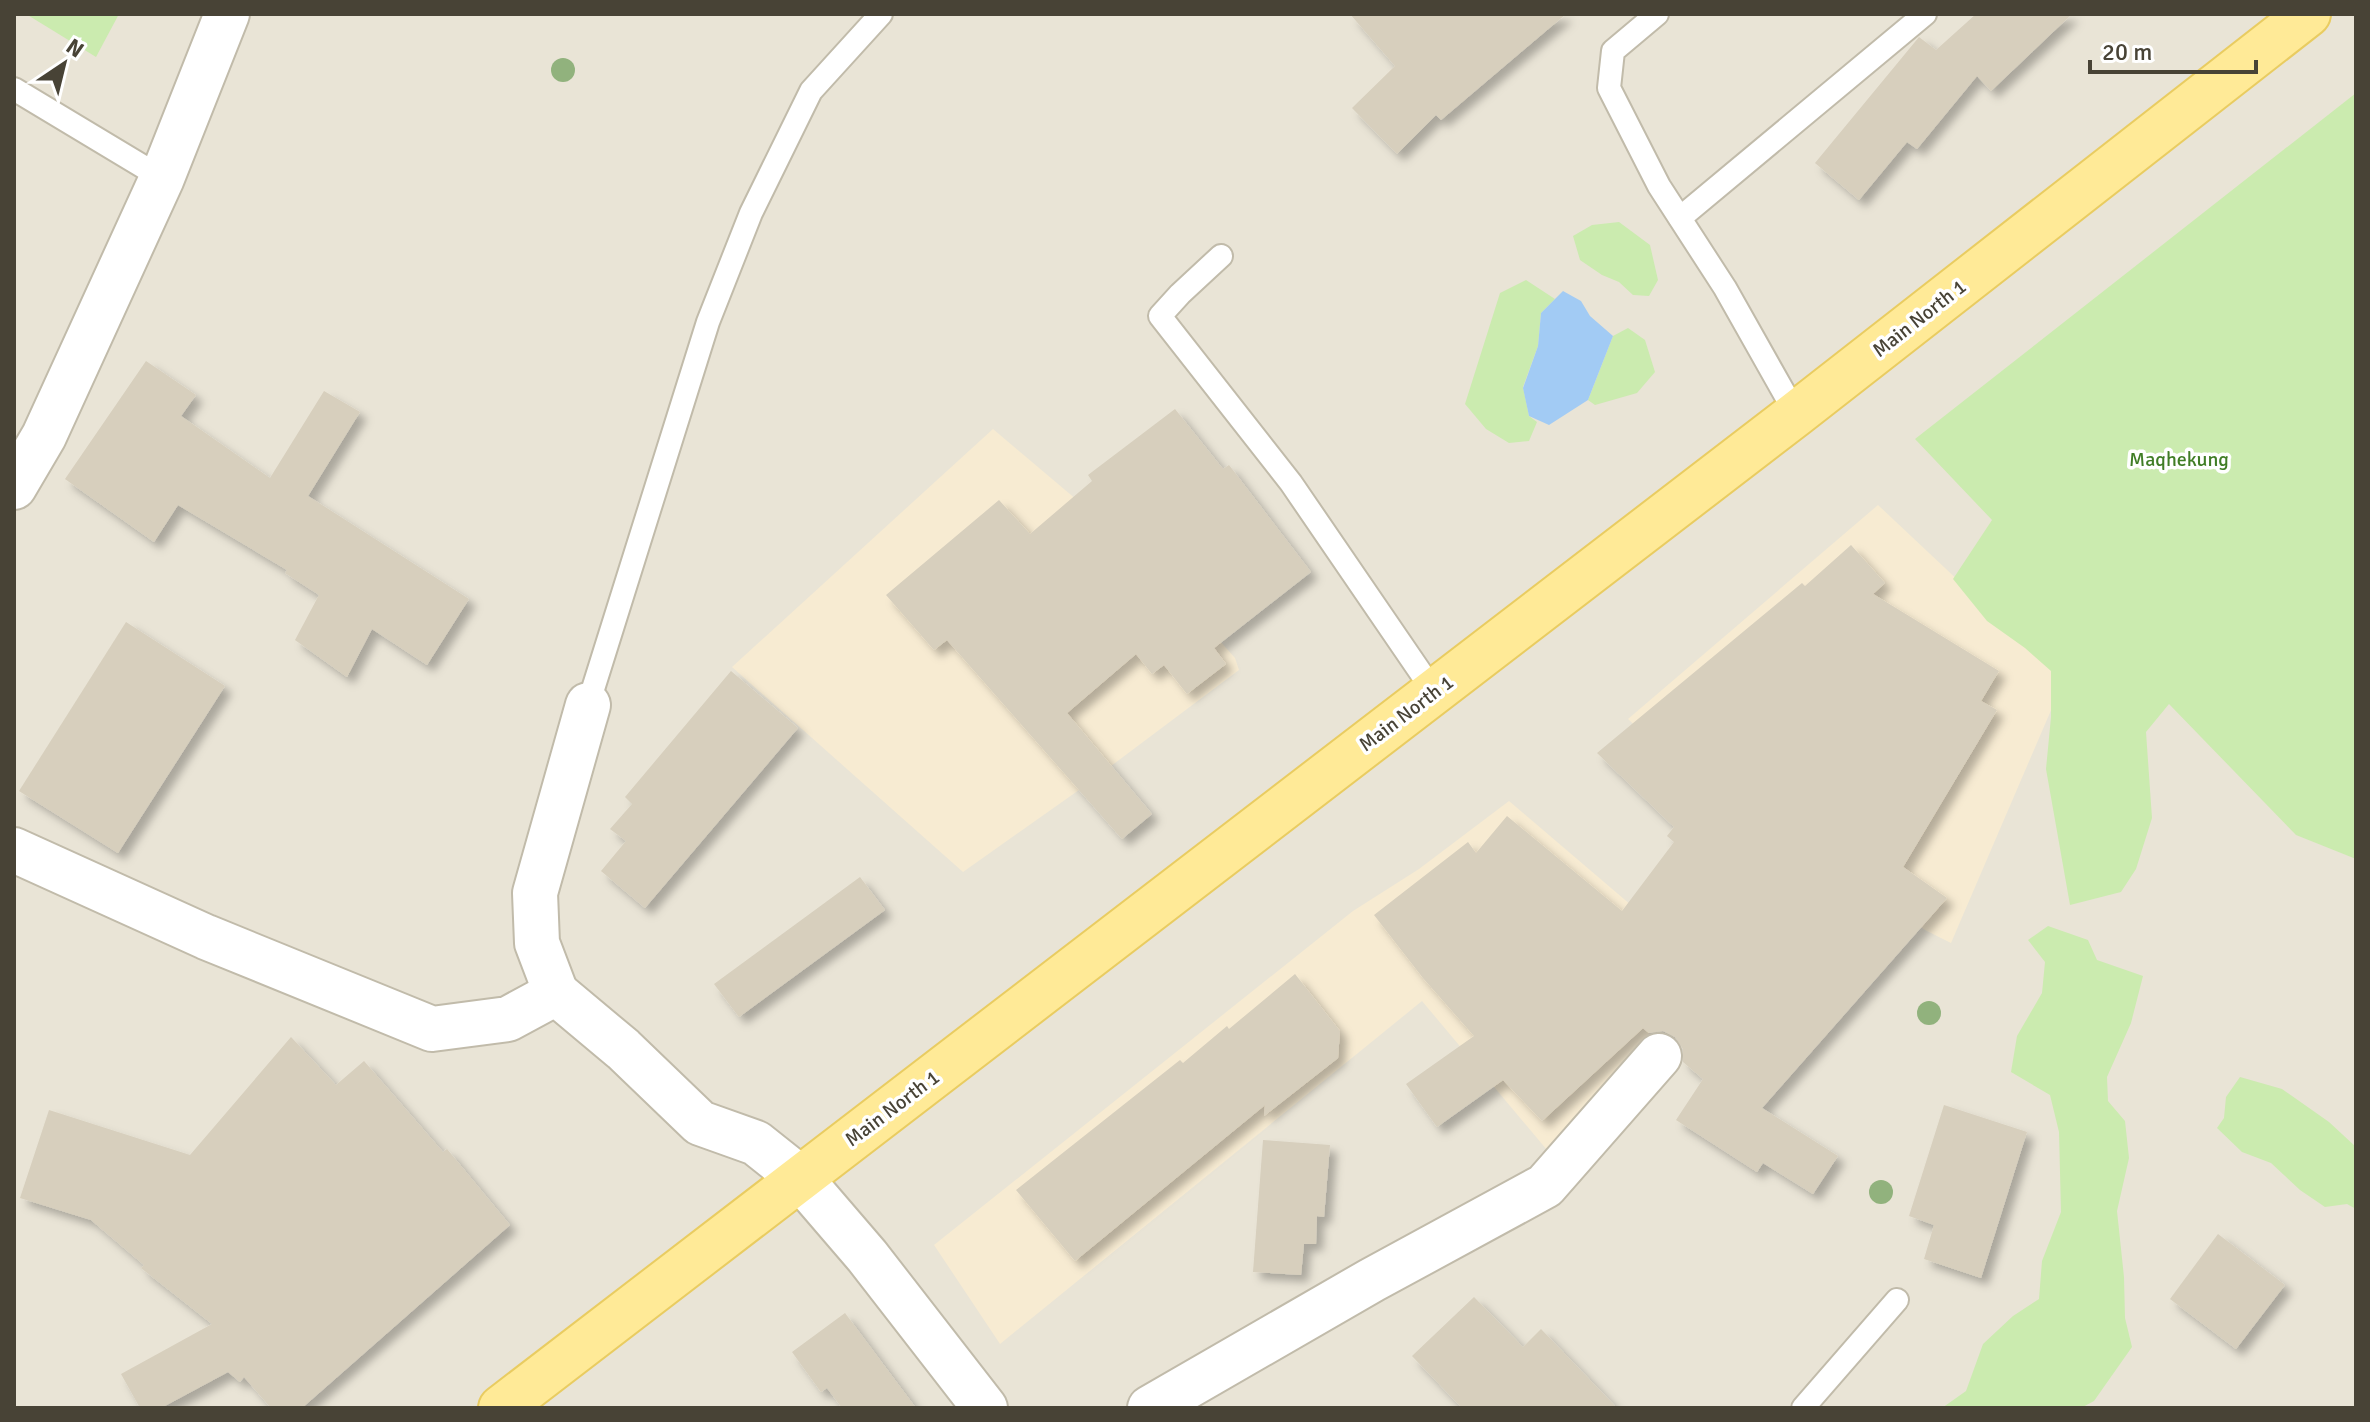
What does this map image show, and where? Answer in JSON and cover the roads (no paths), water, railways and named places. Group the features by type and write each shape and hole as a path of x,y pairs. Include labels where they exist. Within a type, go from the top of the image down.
{"main road":[{"name":"Main North 1","path":"501,1408 1796,414 2308,14"}],"street":[{"path":"14,487 44,436 162,178 227,14"},
{"path":"588,705 535,893 537,943 556,993 623,1049 700,1123 756,1143 800,1178 867,1256 985,1408"},
{"path":"14,850 206,937 432,1029 508,1019 556,993"},
{"path":"1150,1408 1372,1280 1545,1186 1659,1056"}],"lane":[{"path":"588,705 708,322 751,213 811,91 881,14"},
{"path":"1657,14 1613,51 1609,88 1659,186 1725,288 1796,414"},
{"path":"1680,218 1925,14"},
{"path":"14,89 162,178"},
{"path":"1221,256 1160,316 1291,483 1434,692"},
{"path":"1803,1408 1897,1300"}],"water":[{"path":"1563,291 1581,301 1590,316 1613,336 1588,400 1549,425 1529,416 1523,388 1538,346 1541,313"}],"park label":[{"name":"Maqhekung","path":"2179,459"}]}
